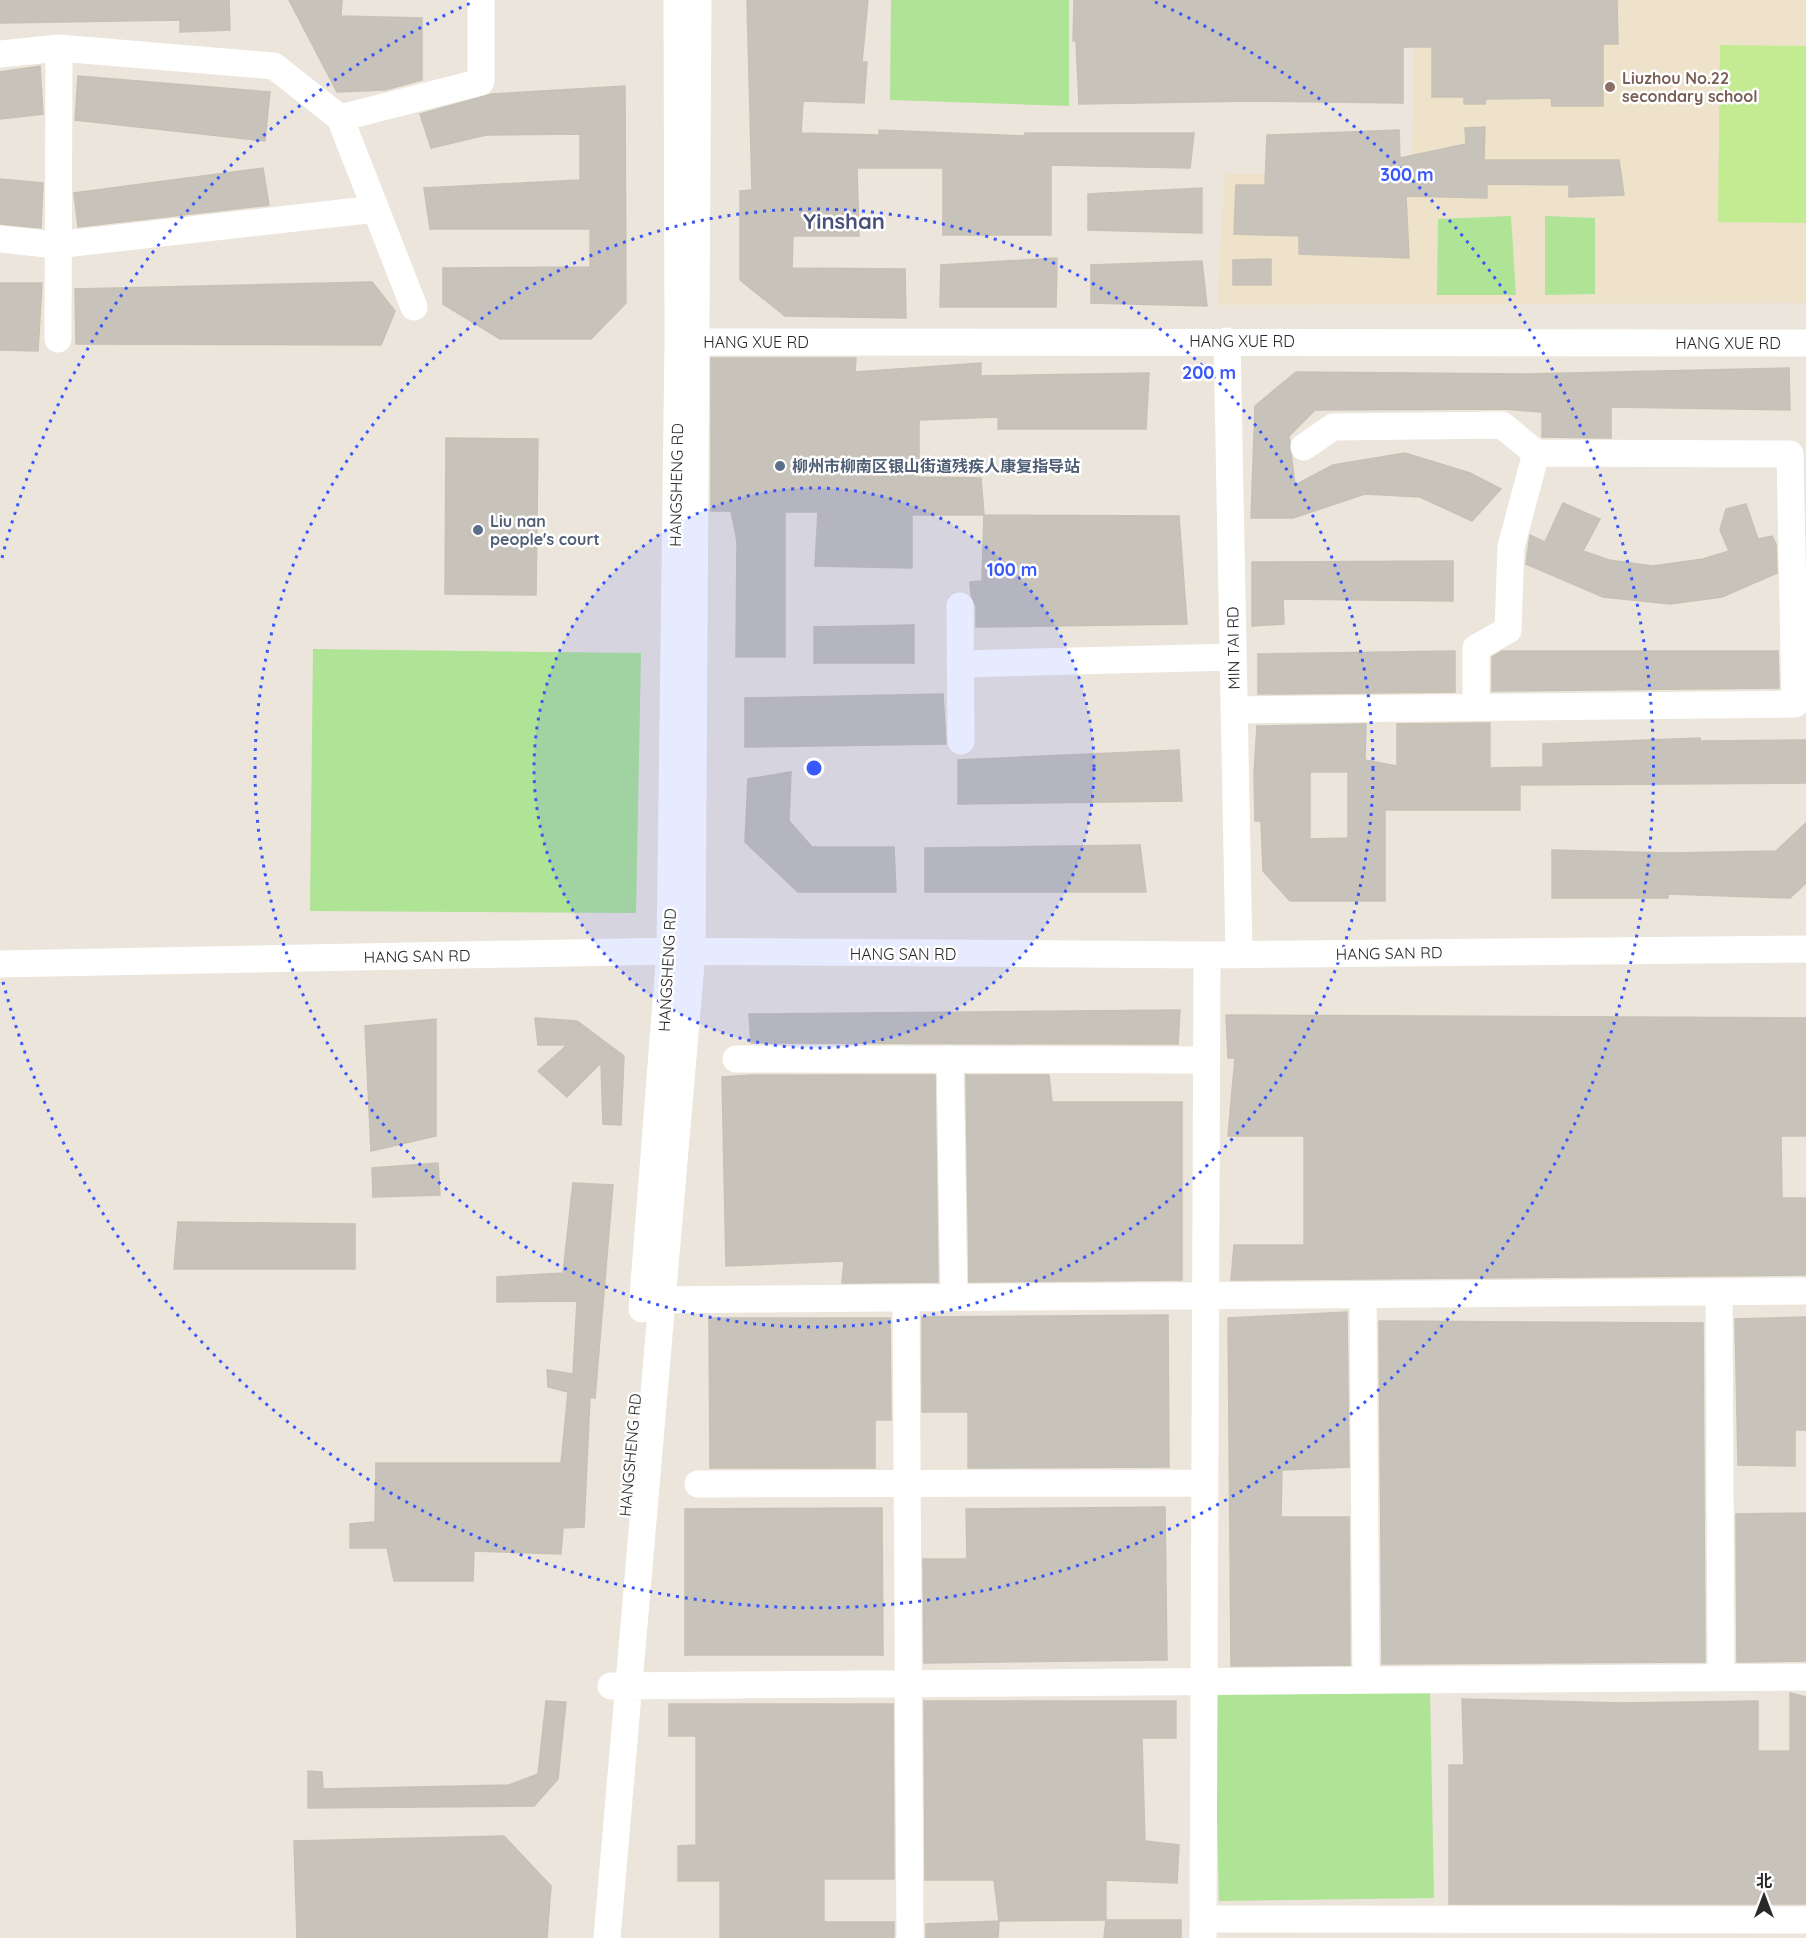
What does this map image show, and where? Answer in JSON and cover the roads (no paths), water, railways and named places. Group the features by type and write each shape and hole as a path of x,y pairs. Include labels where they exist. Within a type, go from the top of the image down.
{"street":[{"path":"340,118 481,82 481,0"},
{"path":"677,0 688,342"},
{"path":"688,342 698,0"},
{"path":"58,339 56,245 59,48"},
{"path":"0,54 59,48 274,66 340,118 414,307"},
{"path":"0,239 56,245 376,209"},
{"name":"MIN TAI RD","path":"1227,341 1239,955"},
{"name":"HANG XUE RD","path":"688,342 1806,343"},
{"name":"HANGSHENG RD","path":"589,1938 619,1686 681,952 688,342"},
{"path":"1234,710 1795,704 1790,454 1536,453 1502,425 1333,427 1304,447"},
{"path":"1476,707 1476,648 1508,630 1511,547 1536,453"},
{"path":"960,606 961,741"},
{"path":"960,664 1233,657"},
{"name":"HANG SAN RD","path":"0,964 681,952 1239,955 1806,949"},
{"path":"1207,955 1204,1929 1806,1920"},
{"path":"736,1059 1206,1060"},
{"path":"950,1059 954,1297"},
{"path":"652,1300 1806,1291"},
{"path":"1719,1292 1721,1677"},
{"path":"1363,1294 1366,1680"},
{"path":"906,1298 910,1938"},
{"path":"698,1484 1205,1483"},
{"path":"607,1938 619,1686 1806,1677"}],"place":[{"name":"Liuzhou No.22 secondary school","path":"1610,87"},
{"name":"柳州市柳南区银山街道残疾人康复指导站","path":"780,466"},
{"name":"Liu nan people's court","path":"478,530"}],"district":[{"name":"Yinshan","path":"844,221"}]}
